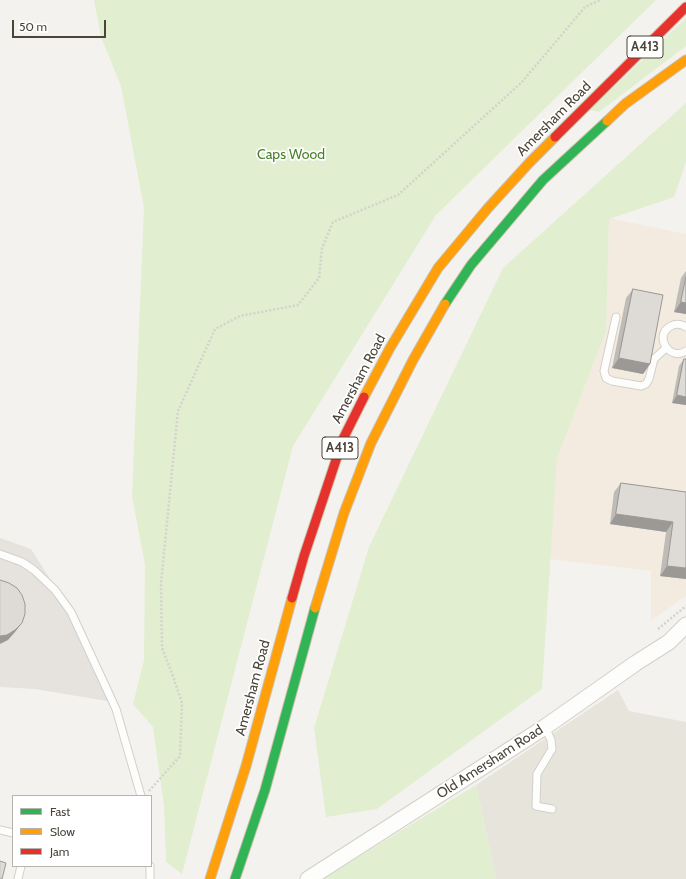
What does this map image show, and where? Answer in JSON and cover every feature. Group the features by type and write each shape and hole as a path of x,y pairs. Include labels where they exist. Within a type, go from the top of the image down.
{"highway":[{"name":"Amersham Road","path":"210,879 246,766 309,541 343,439 390,348 438,268 488,208 530,162 686,7"},
{"name":"A413","path":"235,879 265,790 320,591 344,513 371,443 416,354 437,316 471,265 543,180 625,104 686,60"}],"street":[{"name":"Old Amersham Road","path":"308,879 545,727 636,663 669,642 686,625"},
{"name":"Old Amersham Road","path":"669,642 686,637"}],"lane":[{"path":"616,317 604,371 606,378 612,381 641,386 646,384 649,379 654,359 666,348"},
{"path":"686,327 679,324 674,324 666,330 662,339 666,348 674,353 679,354 686,351"},
{"path":"0,554 22,562 34,570 55,590 71,612 116,709 141,795"},
{"path":"545,727 551,740 552,749 537,774 536,806 552,809"},
{"path":"0,830 12,833"},
{"path":"18,879 21,867"},
{"path":"150,867 150,879"}],"path":[{"path":"146,795 180,756 182,703 162,648 161,583 178,411 214,329 240,316 298,305 319,278 322,248 333,222 398,195 522,82 585,7 600,0"},
{"path":"658,629 686,606"}],"shaded area":[{"path":"609,218 686,234 686,596 651,621 651,571 550,559 557,457 606,331"},
{"path":"0,538 31,549 66,604 113,702 35,689 0,687"},
{"path":"618,690 629,711 686,722 686,879 496,879 476,785"}],"green space":[{"name":"Caps Wood","path":"94,0 656,0 436,215 293,446 182,874 166,862 164,806 153,727 133,704 144,660 145,565 132,496 144,208 121,86 101,37"},
{"path":"686,18 686,46 599,112 590,110"},
{"path":"686,103 686,162 674,197 609,219 606,331 557,458 542,689 377,809 326,817 314,728 369,547 503,268"},
{"path":"476,785 496,879 322,879"}],"building":[{"path":"686,277 686,303 681,302"},
{"path":"633,289 663,295 650,364 619,358"},
{"path":"684,359 686,359 686,397 677,395"},
{"path":"621,483 686,492 686,568 667,566 673,522 616,514"},
{"path":"0,580 17,588 22,595 25,604 25,614 22,623 15,630 7,635 0,636"},
{"path":"0,861 6,863 2,879 0,879"}],"traffic: fast":[{"path":"445,304 471,265 543,180 607,121"},
{"path":"235,879 265,790 315,608"}],"traffic: slow":[{"path":"607,121 625,104 686,60"},
{"path":"364,397 390,348 438,268 488,208 555,137"},
{"path":"315,608 344,513 371,443 413,360 445,304"},
{"path":"210,879 246,766 292,598"}],"traffic: jam":[{"path":"555,137 686,7"},
{"path":"292,598 304,556 343,439 364,397"}]}
